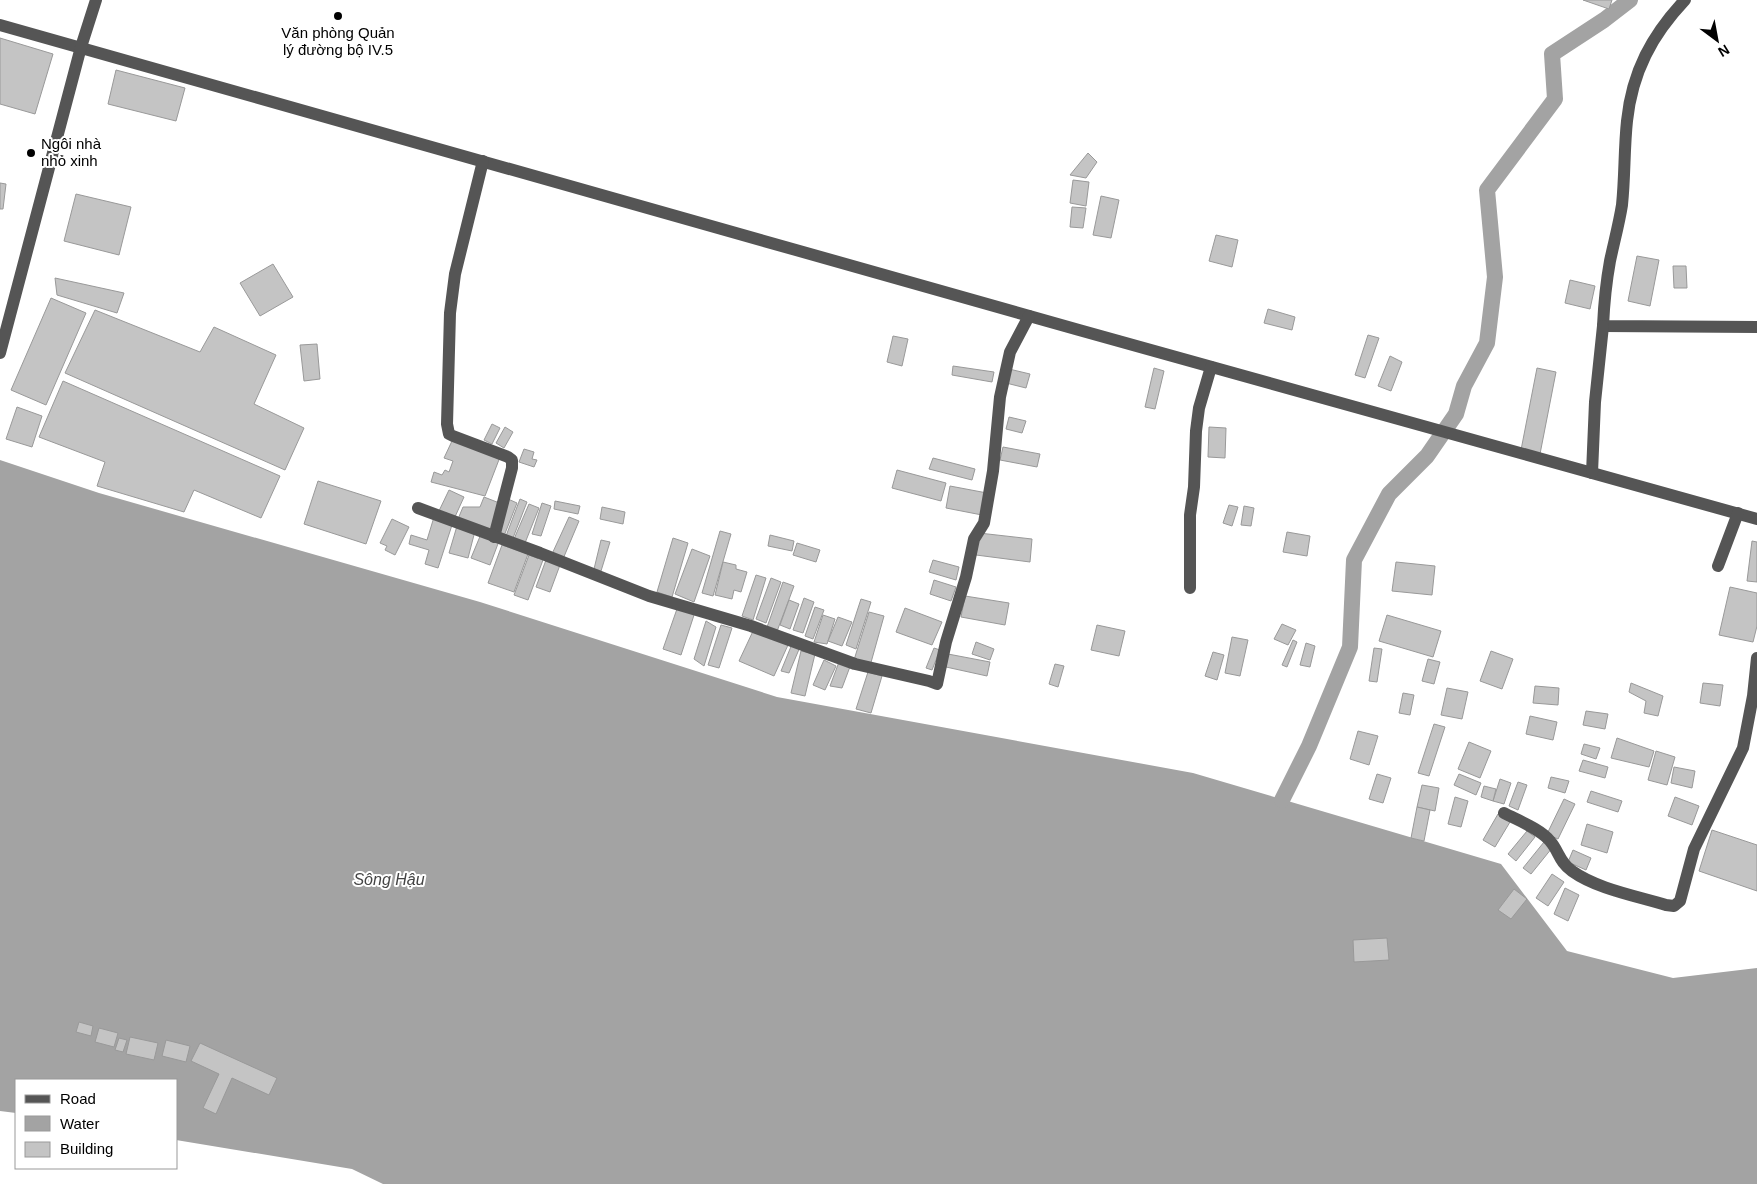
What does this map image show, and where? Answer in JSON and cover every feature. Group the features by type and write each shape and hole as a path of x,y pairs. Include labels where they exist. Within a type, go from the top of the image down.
{"street":[{"path":"0,353 81,47 96,0"},
{"path":"1592,473 1595,402 1605,294 1618,230 1625,179 1627,122 1631,95 1646,52 1661,28 1685,0"},
{"path":"0,25 1029,316 1757,519"},
{"path":"483,161 455,274 450,313 447,424 449,434 512,460 512,468 494,537"},
{"path":"418,508 650,596 751,626 855,664 929,680 937,684 946,642 966,577 974,539 984,523 993,471 1000,397 1010,352 1029,316"},
{"path":"1603,326 1757,327"},
{"path":"1190,588 1190,515 1194,487 1196,431 1199,408 1211,367"},
{"path":"1718,566 1738,513"},
{"path":"1504,813 1542,834 1550,841 1559,858 1572,871 1596,884 1674,906 1680,901 1684,892 1694,849 1743,748 1753,696 1757,658"}],"water":[{"name":"Sông Hậu","path":"0,460 99,493 480,602 777,697 1193,773 1501,864 1567,951 1673,978 1757,968 1757,1184 383,1184 352,1169 178,1140 178,1079 15,1079 15,1113 0,1111"}],"building":[{"path":"1583,0 1612,0 1609,9"},
{"path":"0,38 53,54 35,114 0,104"},
{"path":"116,70 185,88 176,121 108,104"},
{"path":"1088,153 1097,162 1086,178 1070,175"},
{"path":"1073,180 1089,182 1086,206 1070,203"},
{"path":"0,183 6,184 3,209 0,209"},
{"path":"76,194 131,207 119,255 64,241"},
{"path":"1101,196 1119,200 1111,238 1093,235"},
{"path":"1072,207 1086,208 1083,228 1070,227"},
{"path":"1216,235 1238,240 1232,267 1209,261"},
{"path":"1637,256 1659,260 1650,306 1628,301"},
{"path":"273,264 293,297 260,316 240,283"},
{"path":"1673,266 1686,266 1687,288 1674,288"},
{"path":"55,278 124,293 117,313 57,295"},
{"path":"1570,280 1595,286 1590,309 1565,303"},
{"path":"51,298 86,313 46,405 11,390"},
{"path":"1268,309 1295,317 1292,330 1264,323"},
{"path":"95,310 200,352 214,327 276,355 254,404 304,428 285,470 65,373"},
{"path":"1368,335 1379,338 1365,378 1355,375"},
{"path":"893,336 908,339 902,366 887,362"},
{"path":"317,344 320,379 304,381 300,345"},
{"path":"1390,356 1402,362 1391,391 1378,386"},
{"path":"953,366 994,372 992,382 952,375"},
{"path":"1154,368 1164,371 1155,409 1145,407"},
{"path":"1537,368 1556,372 1540,454 1521,450"},
{"path":"1009,369 1030,374 1026,388 1006,383"},
{"path":"63,381 280,476 261,518 194,490 184,512 97,486 105,462 39,437"},
{"path":"17,407 42,416 32,447 6,439"},
{"path":"1009,417 1026,421 1022,433 1006,429"},
{"path":"492,424 500,428 492,444 484,440"},
{"path":"505,427 513,432 504,448 496,443"},
{"path":"1209,427 1226,428 1225,458 1208,457"},
{"path":"452,441 500,457 485,496 431,482 434,472 442,475 445,470 449,472 453,461 444,458"},
{"path":"1003,447 1040,454 1037,467 1000,460"},
{"path":"524,449 534,452 532,459 537,460 534,467 519,462"},
{"path":"933,458 975,469 972,480 929,469"},
{"path":"897,470 946,483 941,501 892,488"},
{"path":"318,481 381,501 366,544 304,524"},
{"path":"950,486 987,493 982,515 946,508"},
{"path":"449,490 464,497 454,519 438,513"},
{"path":"484,497 502,504 490,532 458,519 463,507 480,507"},
{"path":"508,499 517,503 504,536 497,533"},
{"path":"520,499 527,502 513,538 506,536"},
{"path":"555,501 580,506 578,514 554,509"},
{"path":"542,503 551,506 541,536 532,534"},
{"path":"529,504 539,508 525,543 514,539"},
{"path":"1229,505 1238,507 1232,526 1223,523"},
{"path":"1244,506 1254,508 1251,526 1241,525"},
{"path":"602,507 625,512 623,524 600,519"},
{"path":"434,517 453,522 438,568 425,564 429,550 409,544 411,535 427,540"},
{"path":"569,517 579,521 563,559 552,554"},
{"path":"392,519 409,527 395,555 385,550 387,546 380,543"},
{"path":"457,526 475,531 468,558 449,553"},
{"path":"720,531 731,534 713,596 702,593"},
{"path":"1287,532 1310,536 1307,556 1283,552"},
{"path":"979,533 1032,539 1030,562 976,555"},
{"path":"481,534 499,541 490,565 471,558"},
{"path":"770,535 794,541 792,551 768,546"},
{"path":"673,538 688,543 672,597 657,592"},
{"path":"601,540 610,542 601,571 594,569"},
{"path":"1752,541 1757,542 1757,582 1747,581"},
{"path":"797,543 820,550 816,562 793,555"},
{"path":"502,545 528,554 514,592 488,583"},
{"path":"692,549 710,556 694,602 675,594"},
{"path":"529,555 543,560 528,600 514,595"},
{"path":"546,560 560,565 550,592 536,587"},
{"path":"933,560 959,567 956,580 929,572"},
{"path":"723,562 736,565 736,569 747,572 741,592 734,590 732,599 715,595"},
{"path":"1396,562 1435,566 1432,595 1392,591"},
{"path":"756,575 766,578 753,620 742,616"},
{"path":"771,578 781,582 766,623 756,619"},
{"path":"934,580 956,587 951,601 930,594"},
{"path":"783,582 794,586 776,634 766,630"},
{"path":"1730,587 1757,593 1757,626 1753,642 1719,635"},
{"path":"965,596 1009,603 1005,625 961,617"},
{"path":"804,598 814,602 803,633 793,630"},
{"path":"861,599 871,602 856,649 846,645"},
{"path":"789,600 799,604 790,629 780,625"},
{"path":"678,606 695,612 681,655 663,649"},
{"path":"815,607 824,610 813,639 805,636"},
{"path":"905,608 942,622 932,645 896,632"},
{"path":"869,612 884,616 870,666 854,660"},
{"path":"823,615 835,619 827,644 814,642"},
{"path":"1387,615 1441,631 1433,657 1379,641"},
{"path":"838,617 852,622 842,646 828,641"},
{"path":"706,621 716,627 704,666 694,659"},
{"path":"1282,624 1296,630 1288,645 1274,639"},
{"path":"721,625 732,628 719,668 708,665"},
{"path":"1097,625 1125,631 1119,656 1091,650"},
{"path":"754,629 788,645 774,676 739,661"},
{"path":"1232,637 1248,640 1240,676 1225,673"},
{"path":"1293,640 1297,642 1287,667 1282,665"},
{"path":"976,642 994,649 990,660 972,654"},
{"path":"1306,643 1315,646 1310,667 1300,665"},
{"path":"792,644 800,647 789,673 781,671"},
{"path":"934,648 940,650 932,670 926,668"},
{"path":"1374,648 1382,649 1377,682 1369,681"},
{"path":"801,651 815,654 805,696 791,693"},
{"path":"1491,651 1513,659 1502,689 1480,681"},
{"path":"1213,652 1224,655 1217,680 1205,676"},
{"path":"948,654 990,662 987,676 946,667"},
{"path":"1428,659 1440,662 1434,684 1422,681"},
{"path":"824,660 836,666 825,690 813,685"},
{"path":"839,662 851,664 842,688 830,686"},
{"path":"1055,664 1064,666 1058,687 1049,684"},
{"path":"868,672 882,676 871,713 856,709"},
{"path":"1631,683 1663,696 1658,716 1644,713 1646,701 1629,692"},
{"path":"1703,683 1723,685 1720,706 1700,703"},
{"path":"1535,686 1559,688 1558,705 1533,703"},
{"path":"1447,688 1468,692 1462,719 1441,715"},
{"path":"1403,693 1414,695 1410,715 1399,713"},
{"path":"1586,711 1608,714 1605,729 1583,725"},
{"path":"1530,716 1557,722 1553,740 1526,734"},
{"path":"1434,724 1445,727 1429,776 1418,773"},
{"path":"1358,731 1378,736 1369,765 1350,759"},
{"path":"1617,738 1654,751 1649,767 1611,758"},
{"path":"1469,742 1491,751 1480,778 1458,769"},
{"path":"1584,744 1600,748 1596,759 1581,754"},
{"path":"1656,751 1675,757 1667,785 1648,780"},
{"path":"1583,760 1608,767 1605,778 1579,771"},
{"path":"1674,767 1695,771 1692,788 1671,783"},
{"path":"1377,774 1391,778 1383,803 1369,799"},
{"path":"1459,774 1481,783 1476,795 1454,785"},
{"path":"1551,777 1569,781 1565,793 1548,788"},
{"path":"1500,779 1511,783 1504,804 1493,801"},
{"path":"1518,782 1527,785 1518,810 1509,806"},
{"path":"1422,785 1439,788 1435,811 1417,807"},
{"path":"1484,786 1496,789 1493,801 1481,797"},
{"path":"1591,791 1622,801 1618,812 1587,802"},
{"path":"1455,797 1468,801 1461,827 1448,824"},
{"path":"1675,797 1699,806 1692,825 1668,816"},
{"path":"1564,799 1575,804 1558,839 1547,834"},
{"path":"1417,807 1430,810 1424,841 1411,838"},
{"path":"1498,814 1510,822 1495,847 1483,840"},
{"path":"1587,824 1613,832 1607,853 1581,845"},
{"path":"1712,830 1757,845 1757,891 1699,871"},
{"path":"1527,831 1535,837 1516,861 1508,854"},
{"path":"1544,842 1552,848 1531,874 1523,868"},
{"path":"1573,850 1591,858 1586,870 1568,862"},
{"path":"1552,874 1564,882 1548,906 1536,898"},
{"path":"1565,888 1579,895 1568,921 1554,914"},
{"path":"1514,889 1527,899 1511,919 1498,910"},
{"path":"1387,938 1389,960 1354,962 1353,940"},
{"path":"79,1022 93,1026 91,1036 76,1032"},
{"path":"99,1028 118,1033 114,1047 95,1042"},
{"path":"130,1037 158,1043 154,1060 126,1054"},
{"path":"119,1038 127,1040 123,1052 115,1050"},
{"path":"166,1040 190,1046 186,1062 162,1056"},
{"path":"200,1043 277,1078 269,1095 232,1078 216,1114 203,1108 219,1074 191,1061"}],"waterway":[{"path":"1282,800 1309,746 1350,647 1354,560 1389,494 1427,456 1456,414 1464,386 1487,343 1495,277 1487,190 1555,99 1552,54 1604,20 1630,0"}],"place":[{"name":"Văn phòng Quản lý đường bộ IV.5","path":"338,16"},
{"name":"Ngôi nhà nhỏ xinh","path":"31,153"}]}
